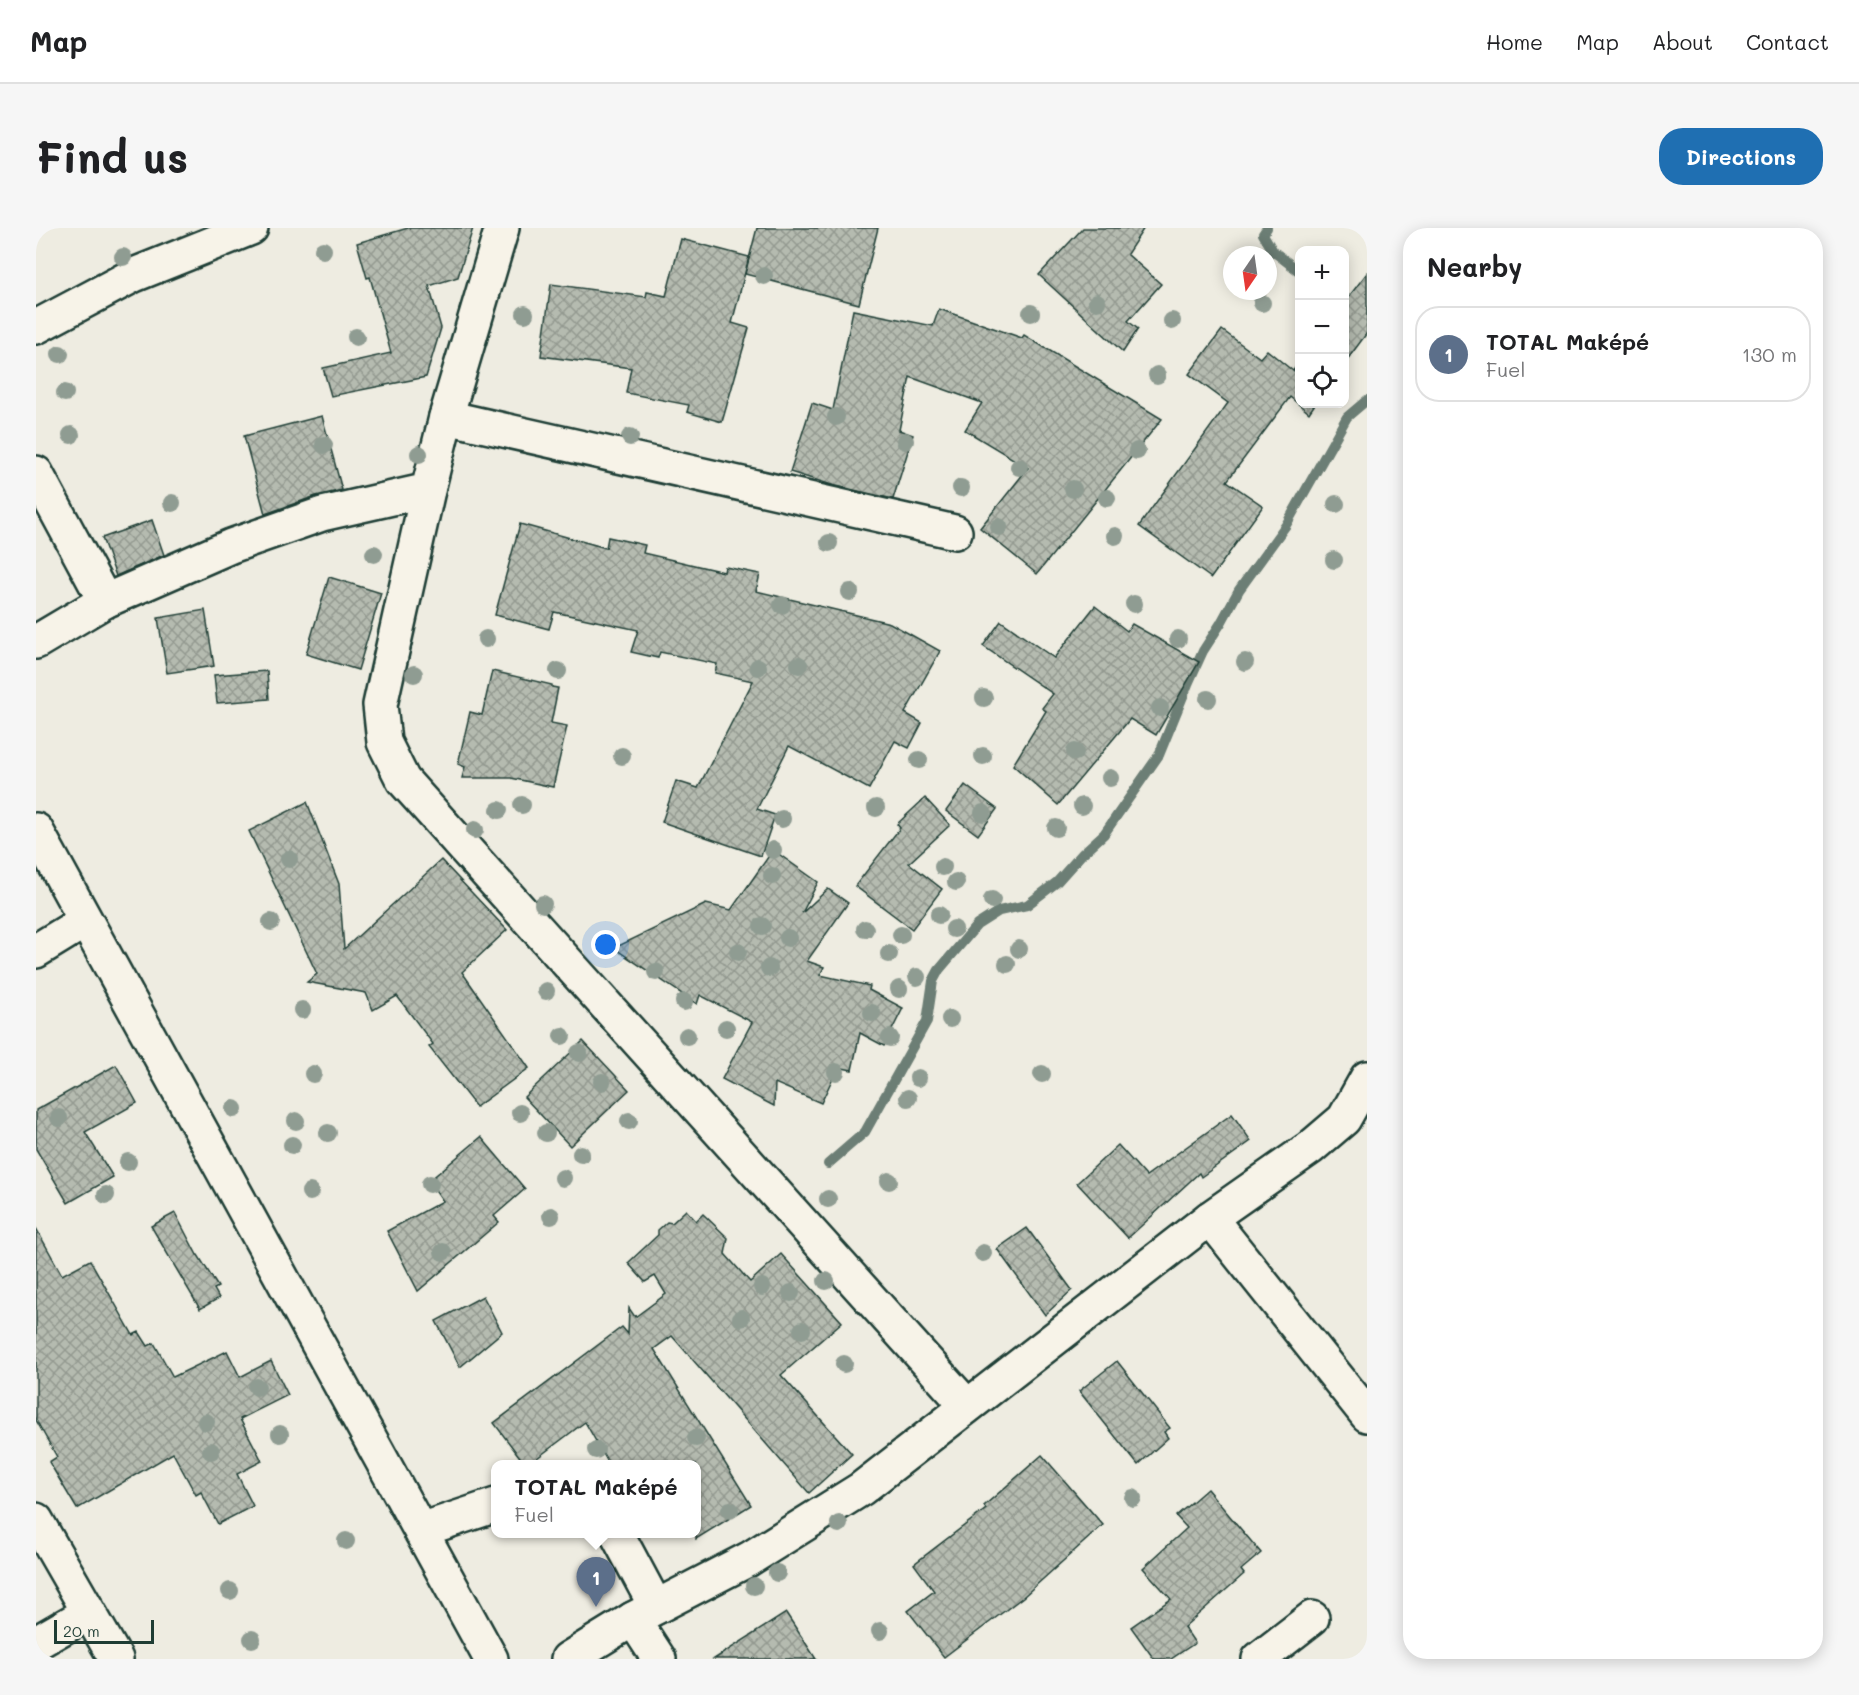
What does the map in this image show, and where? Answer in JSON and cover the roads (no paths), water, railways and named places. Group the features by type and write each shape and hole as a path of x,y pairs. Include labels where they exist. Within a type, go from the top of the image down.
{"street":[{"path":"36,327 134,276 251,228"},
{"path":"502,228 446,417 428,489 380,705 384,742 403,780 967,1406"},
{"path":"446,417 955,532"},
{"path":"36,473 105,602"},
{"path":"36,642 105,602 231,546 322,514 428,489"},
{"path":"36,830 491,1659"},
{"path":"36,951 85,921"},
{"path":"568,1659 644,1613 749,1559 861,1489 1210,1218 1310,1148 1344,1119 1367,1078"},
{"path":"1210,1218 1367,1414"},
{"path":"421,1530 491,1506"},
{"path":"36,1520 116,1659"},
{"path":"619,1538 659,1659"},
{"path":"36,1642 88,1613"},
{"path":"1259,1659 1312,1618"}],"waterway":[{"path":"1267,228 1263,234 1273,251 1295,268"},
{"path":"828,1164 865,1132 927,1021 933,981 939,970 977,925 999,911 1027,905 1057,882 1104,834 1159,755 1203,651 1239,590 1286,525 1347,417 1367,400"}],"place":[{"name":"TOTAL Maképé","path":"596,1607"}]}
